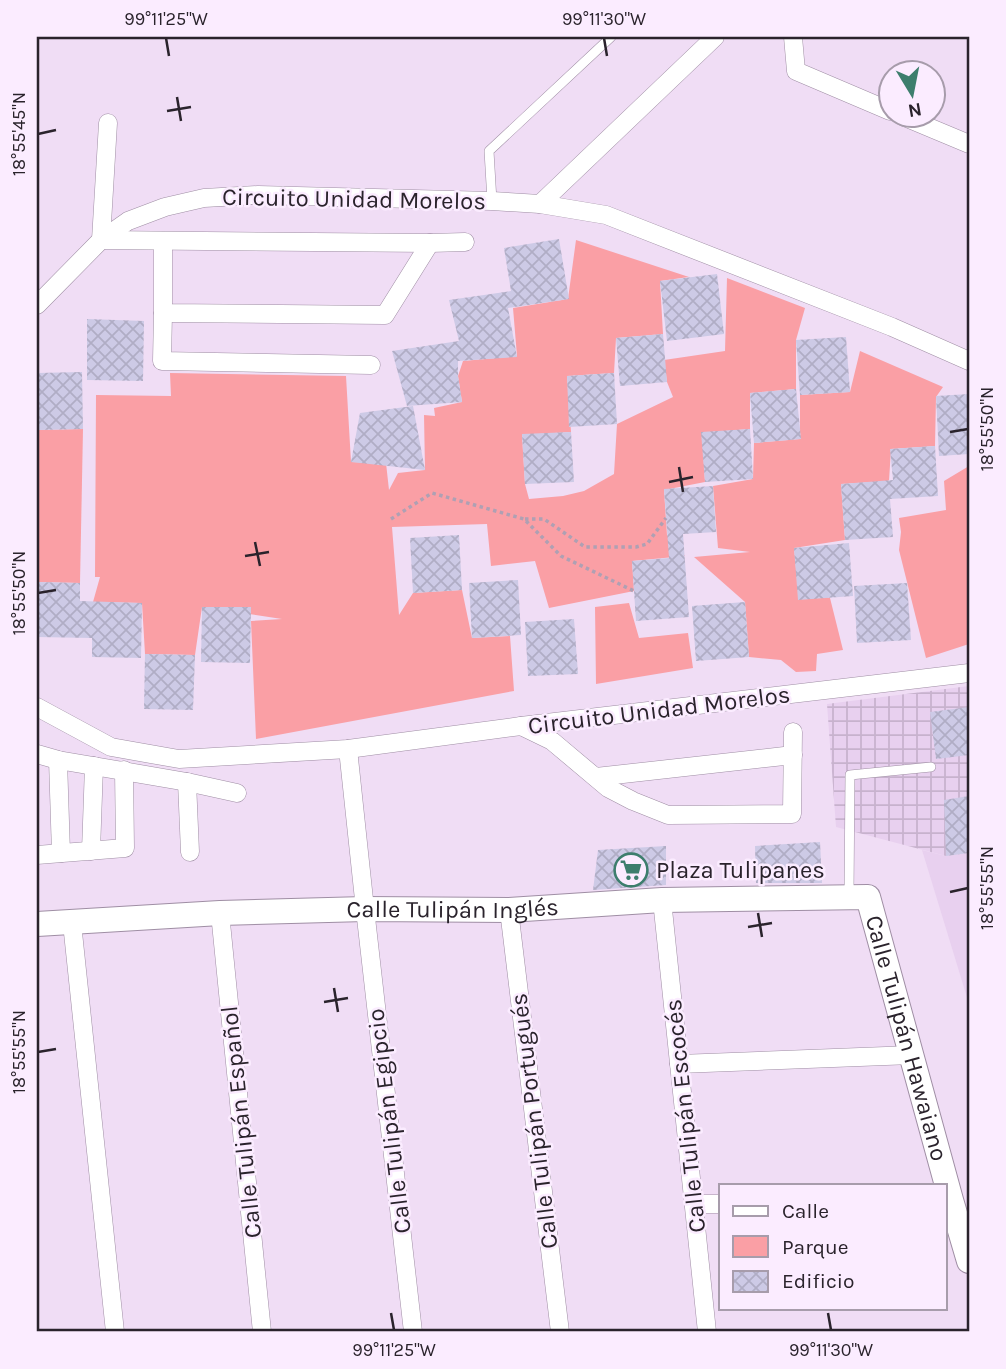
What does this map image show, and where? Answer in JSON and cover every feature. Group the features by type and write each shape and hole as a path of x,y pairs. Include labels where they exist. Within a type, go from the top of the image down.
{"street":[{"path":"540,204 715,37"},
{"path":"793,37 796,71 876,105"},
{"path":"108,123 101,240 465,242"},
{"path":"936,130 969,144"},
{"name":"Circuito Unidad Morelos","path":"37,305 101,240 128,221 165,207 204,198 258,195 492,201 540,204 606,215 879,322 969,361"},
{"path":"163,241 162,361 371,365"},
{"path":"163,313 385,315 430,243"},
{"name":"Circuito Unidad Morelos","path":"37,707 111,747 179,759 348,749 969,673"},
{"path":"521,726 552,741 608,788 633,802 668,815 792,814 793,732"},
{"path":"348,749 365,909"},
{"path":"37,754 237,793"},
{"path":"596,777 793,755"},
{"path":"58,760 61,853"},
{"path":"91,851 94,765"},
{"path":"37,855 125,848 124,770"},
{"path":"187,782 190,852"},
{"name":"Calle Tulipán Inglés","path":"37,924 220,913 365,909 509,910 662,901 858,897"},
{"name":"Calle Tulipán Hawaiano","path":"858,897 912,1055 944,1184"},
{"name":"Calle Tulipán Escocés","path":"662,901 707,1332"},
{"name":"Calle Tulipán Egipcio","path":"365,909 413,1332"},
{"name":"Calle Tulipán Portugués","path":"509,910 560,1332"},
{"name":"Calle Tulipán Español","path":"220,913 262,1332"},
{"path":"72,923 116,1332"},
{"path":"679,1063 912,1055"},
{"name":"Calle Tulipán Hawaiano","path":"948,1200 969,1261"},
{"path":"694,1204 719,1204"}],"lane":[{"path":"492,201 489,152 611,37"},
{"path":"858,897 850,775 931,767"}],"path":[{"path":"391,519 432,493 524,519 544,519 585,547 636,547 647,544 666,518"},
{"path":"524,519 561,556 634,590"}],"shaded area":[{"path":"969,686 969,853 946,856 836,827 827,704"},
{"path":"922,850 946,856 969,853 969,1004"}],"green space":[{"path":"576,240 689,277 660,281 663,334 616,338 614,373 567,376 571,432 522,435 525,484 529,499 584,491 614,474 617,424 673,397 667,382 664,360 725,351 727,278 805,308 796,340 796,389 750,393 750,429 702,433 705,482 664,490 667,535 685,556 632,561 634,591 549,608 535,561 491,566 487,524 392,527 399,615 413,593 462,590 472,638 510,636 514,691 256,739 251,621 282,619 202,607 195,655 145,654 142,603 93,602 100,577 95,577 96,395 171,396 170,373 346,376 351,462 386,463 389,490 398,473 425,470 424,415 435,416 434,408 462,402 458,376 463,361 517,356 513,308 568,299"},
{"path":"860,351 943,387 936,397 935,446 891,449 889,481 841,484 845,540 794,548 798,589 830,598 843,650 817,654 816,671 796,672 781,660 749,657 745,602 694,557 750,552 718,548 713,486 753,479 754,443 800,439 800,395 850,392"},
{"path":"83,429 80,583 37,582 37,430"},
{"path":"969,466 969,644 926,658 899,550 899,518 946,510 944,481"},
{"path":"629,603 639,638 688,633 693,668 596,684 595,607"}],"building":[{"path":"559,239 569,299 508,308 517,357 458,361 462,402 407,406 392,351 459,341 449,300 511,291 504,248"},
{"path":"717,274 724,334 667,341 660,281"},
{"path":"87,319 144,321 143,381 87,380"},
{"path":"663,334 667,382 620,386 616,338"},
{"path":"846,337 850,392 800,395 796,340"},
{"path":"82,372 83,429 37,430 37,373"},
{"path":"614,373 617,424 569,427 567,376"},
{"path":"796,389 801,439 754,443 750,393"},
{"path":"969,394 969,454 939,456 936,396"},
{"path":"413,406 425,470 351,462 360,413"},
{"path":"750,429 753,479 705,482 701,432"},
{"path":"571,432 574,482 525,484 522,434"},
{"path":"935,446 938,496 890,499 893,537 845,540 841,484 893,480 890,449"},
{"path":"713,486 716,532 683,534 689,617 636,621 632,561 669,558 664,489"},
{"path":"459,535 462,590 413,593 410,538"},
{"path":"849,543 853,596 798,600 794,548"},
{"path":"518,580 521,635 472,638 469,583"},
{"path":"37,582 80,583 80,601 142,603 141,658 92,657 92,638 37,637"},
{"path":"907,583 911,640 857,643 854,586"},
{"path":"745,602 749,657 696,661 692,606"},
{"path":"202,607 251,607 250,663 201,662"},
{"path":"574,619 578,674 528,676 525,622"},
{"path":"145,654 195,655 193,710 144,709"},
{"path":"969,707 969,755 936,759 930,712"},
{"path":"969,796 969,853 946,856 944,800"},
{"path":"820,842 822,883 756,883 755,846"},
{"name":"Plaza Tulipanes","path":"666,846 666,885 593,890 598,850"}],"place":[{"name":"Plaza Tulipanes","path":"631,870"}]}
